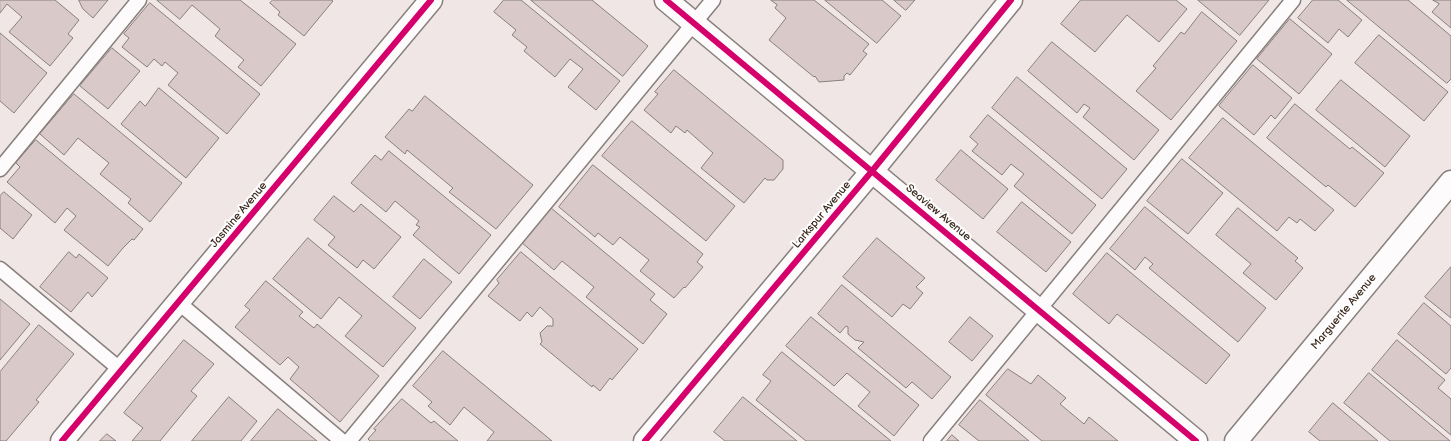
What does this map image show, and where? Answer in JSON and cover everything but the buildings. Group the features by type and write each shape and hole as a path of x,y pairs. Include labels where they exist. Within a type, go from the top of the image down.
{"street":[{"name":"Jasmine Avenue","path":"62,441 122,371 430,0"},
{"name":"Seaview Avenue","path":"666,0 1196,441"},
{"name":"Larkspur Avenue","path":"645,441 872,171 1011,0"},
{"name":"Marguerite Avenue","path":"1236,441 1451,182"}],"lane":[{"path":"0,169 139,0"},
{"path":"349,441 713,0"},
{"path":"931,441 1293,0"},
{"path":"0,269 122,371"},
{"path":"179,302 342,441"}],"cycle path":[{"path":"62,441 431,0"},
{"path":"666,0 1196,441"},
{"path":"645,441 872,171 1011,0"}]}
